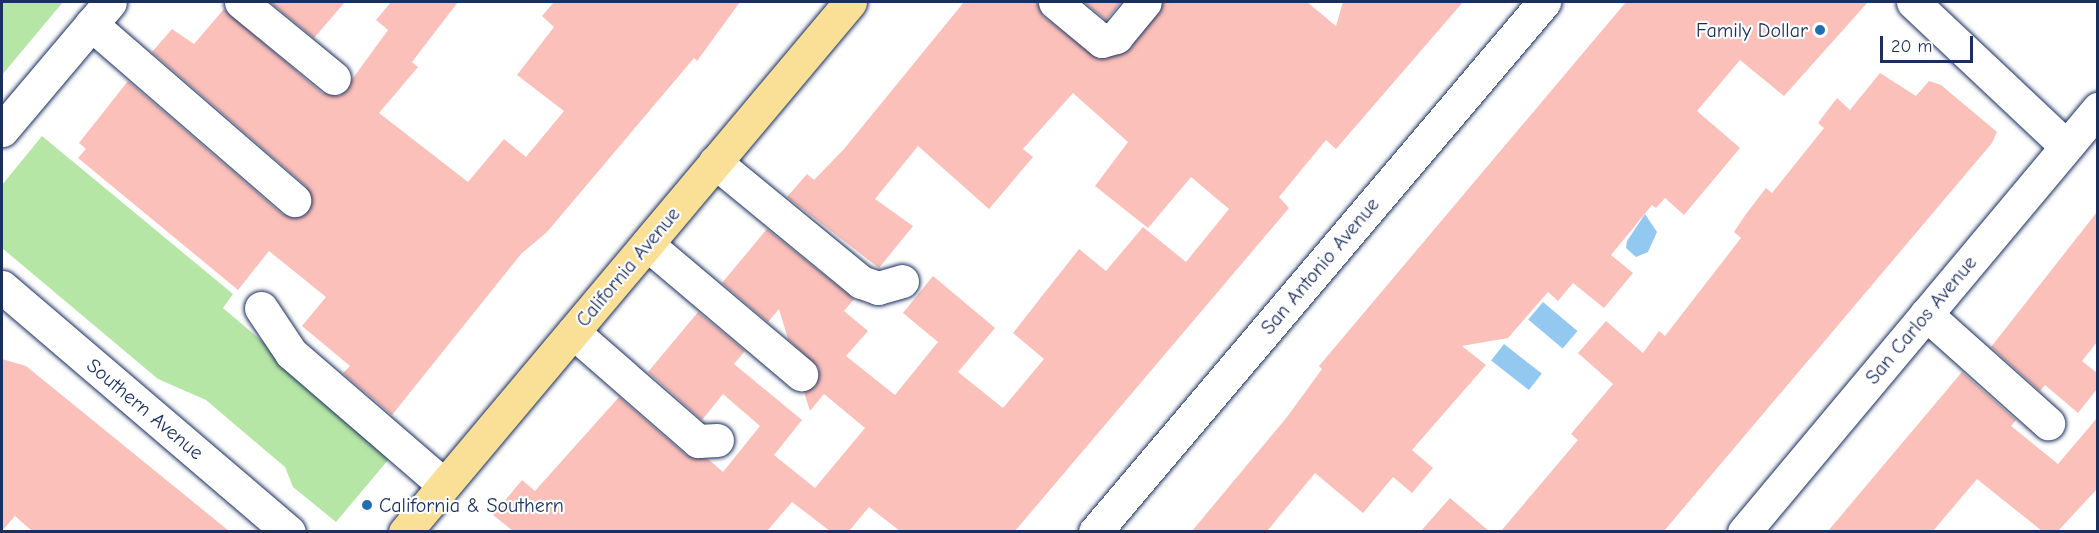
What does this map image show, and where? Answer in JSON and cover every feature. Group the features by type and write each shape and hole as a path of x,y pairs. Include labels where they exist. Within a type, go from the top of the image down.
{"main road":[{"name":"California Avenue","path":"405,531 850,2"}],"street":[{"path":"241,2 334,78"},
{"path":"1055,2 1102,40 1116,37 1145,2"},
{"name":"San Antonio Avenue","path":"1095,531 1544,2"},
{"path":"1912,2 2066,146"},
{"path":"2,130 94,11 294,200"},
{"name":"San Carlos Avenue","path":"1744,531 2066,146 2096,114"},
{"path":"715,162 861,282 878,288 902,282"},
{"path":"647,244 801,374"},
{"name":"Southern Avenue","path":"2,287 289,531"},
{"path":"261,308 291,353 444,485"},
{"path":"1926,314 2048,423"},
{"path":"573,332 698,441 717,440"}],"green space":[{"path":"2,2 63,2 2,75"},
{"path":"42,136 233,294 223,308 394,453 336,522 293,487 285,467 206,400 158,379 2,248 2,185"}],"water":[{"path":"1645,214 1657,232 1648,252 1636,257 1626,248 1627,241"},
{"path":"1543,302 1577,331 1563,349 1528,320"},
{"path":"1504,344 1542,374 1529,390 1491,361"}],"building":[{"path":"270,2 345,2 314,38"},
{"path":"391,2 458,2 412,62 418,67 379,113 468,182 504,139 526,157 564,111 517,75 554,27 542,16 554,2 740,2 697,61 694,58 547,232 521,254 392,415 343,373 350,366 302,326 326,297 269,251 238,290 78,158 86,149 79,143 128,81 282,214 301,217 312,203 306,186 152,52 172,29 194,44 224,9 322,93 340,96 388,30 376,20"},
{"path":"964,2 1037,2 1043,16 1099,59 1130,49 1163,2 1307,2 1336,26 1343,2 1463,2 1336,149 1326,140 1279,197 1289,208 1015,531 900,531 869,507 849,531 830,531 792,502 767,531 513,531 493,515 522,480 535,491 619,397 686,455 708,459 723,472 760,426 723,394 702,420 648,372 698,312 745,351 734,364 802,420 774,455 815,488 865,428 824,394 810,411 804,392 816,386 819,368 788,339 779,309 768,322 722,283 767,229 854,299 844,311 868,331 846,356 895,395 938,342 903,313 933,276 995,328 958,372 1003,408 1044,359 1013,333 1079,249 1106,271 1143,227 1186,262 1229,209 1191,177 1148,228 1095,186 1128,142 1073,93 1023,149 1033,157 989,209 918,146 875,199 913,226 879,268 787,197 807,174 814,180 844,149"},
{"path":"1084,2 1121,2 1106,20"},
{"path":"1626,2 1868,2 1784,96 1740,60 1697,111 1740,148 1684,215 1665,198 1656,208 1652,205 1611,255 1633,273 1604,308 1573,283 1558,301 1548,292 1508,338 1462,346 1486,365 1412,450 1433,468 1412,493 1393,477 1363,513 1315,473 1267,531 1192,531 1287,417 1322,369 1319,366"},
{"path":"1880,73 1916,96 1929,81 1941,85 1997,132 1992,143 1664,531 1501,531 1578,440 1571,434 1613,384 1578,353 1606,321 1643,353 1659,331 1665,336 1741,238 1734,232 1746,214 1766,188 1772,193 1824,128 1818,123 1837,98 1850,110"},
{"path":"2097,212 2097,342 2082,361 2097,373 2097,389 2078,413 2045,385 2040,391 1991,347"},
{"path":"2,359 26,366 229,531 32,531 15,516 2,531"},
{"path":"1962,372 2016,420 2011,426 2058,464 2097,418 2097,489 2058,531 2042,531 1977,479 1933,531 1828,531"},
{"path":"1450,498 1489,531 1421,531"}],"place":[{"name":"Family Dollar","path":"1820,30"},
{"name":"California & Southern","path":"367,505"}]}
